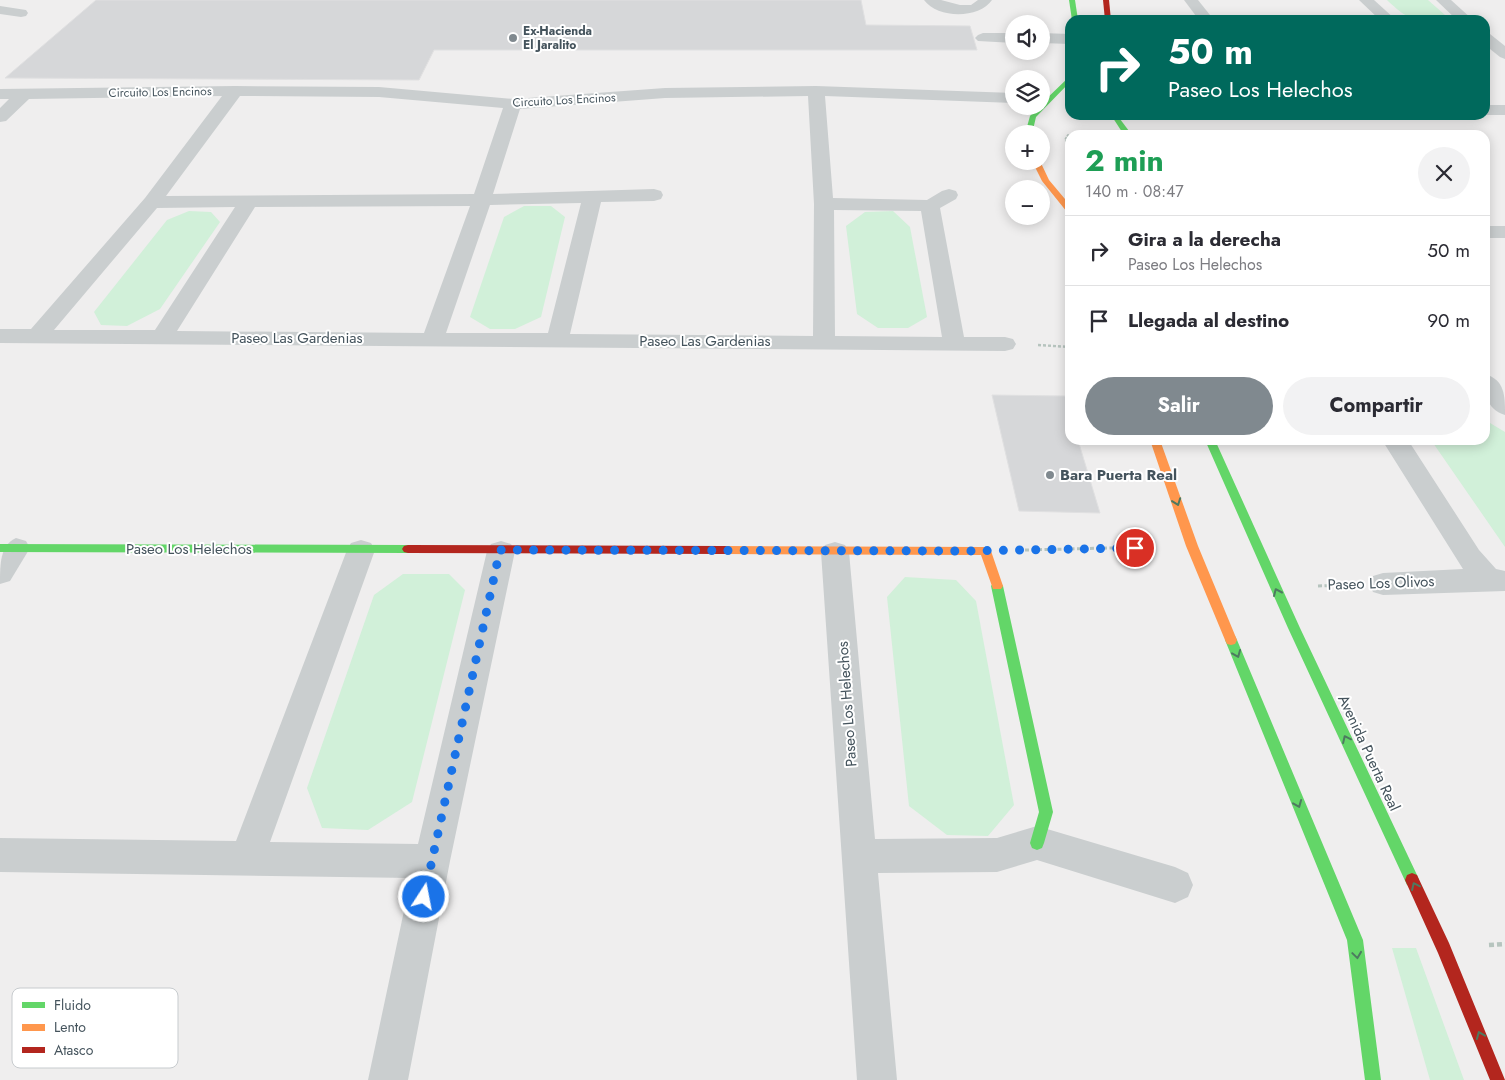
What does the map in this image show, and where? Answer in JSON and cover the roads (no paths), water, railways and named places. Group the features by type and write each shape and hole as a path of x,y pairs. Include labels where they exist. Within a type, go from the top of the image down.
{"street":[{"path":"0,3 9,0"},
{"path":"931,0 946,7 964,9 980,6 985,0"},
{"path":"1072,0 1074,15"},
{"path":"1106,0 1108,15"},
{"path":"1192,0 1203,15"},
{"path":"1366,0 1382,15"},
{"path":"1443,0 1460,15"},
{"path":"0,10 21,13"},
{"path":"983,38 1005,38"},
{"path":"1050,38 1065,39"},
{"path":"1490,41 1505,54"},
{"path":"1030,125 1033,116 1065,84"},
{"path":"37,336 152,202 189,150 235,91"},
{"name":"Circuito Los Encinos","path":"0,94 235,91 380,92 514,104 665,93 816,91 1005,98"},
{"path":"816,91 824,204 824,341"},
{"path":"0,117 24,94"},
{"path":"433,339 482,200 509,112 514,104"},
{"path":"1490,110 1505,110"},
{"path":"1039,170 1065,204"},
{"path":"152,202 482,200 654,195"},
{"path":"824,204 930,206 949,195"},
{"path":"557,341 592,198"},
{"path":"161,338 249,201"},
{"path":"930,206 954,343"},
{"path":"1490,232 1505,232"},
{"name":"Paseo Las Gardenias","path":"0,336 557,341 824,341 1004,344"},
{"path":"1157,445 1192,546 1355,940 1373,1080"},
{"name":"Avenida Puerta Real","path":"1212,445 1275,586 1444,948 1498,1080"},
{"name":"Paseo Los Olivos","path":"1398,445 1469,557 1496,580"},
{"name":"Paseo Los Helechos","path":"0,573 8,548 985,551 994,573 1046,812 1037,844"},
{"path":"247,858 361,550"},
{"path":"388,1080 432,860 500,550"},
{"name":"Paseo Los Helechos","path":"835,552 877,1080"},
{"name":"Paseo Los Olivos","path":"1382,584 1496,580"},
{"path":"859,856 997,856 1037,844 1175,885"},
{"path":"0,855 432,860"}],"place":[{"name":"Ex-Hacienda El Jaralito","path":"513,38"},
{"name":"Bara Puerta Real","path":"1050,475"}]}
